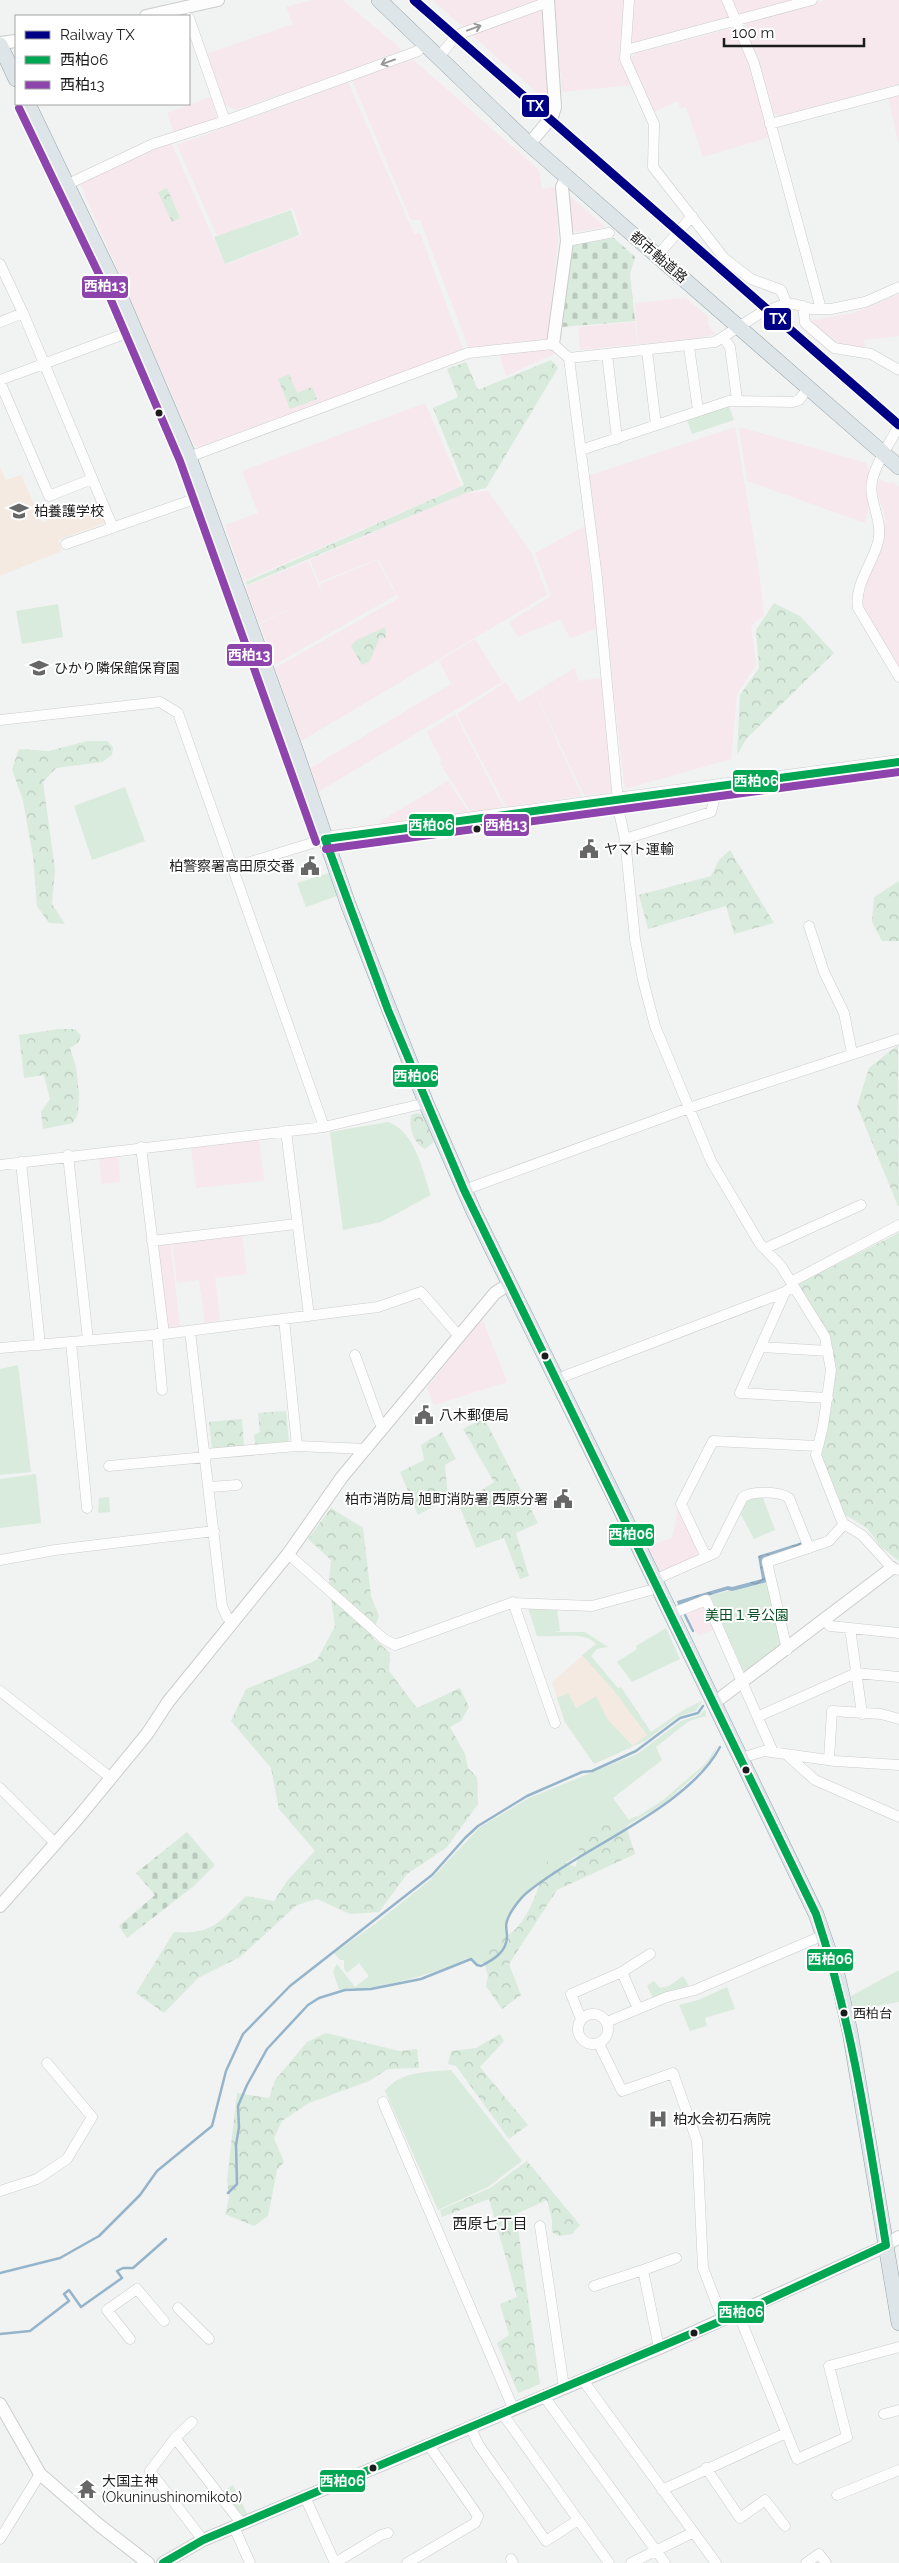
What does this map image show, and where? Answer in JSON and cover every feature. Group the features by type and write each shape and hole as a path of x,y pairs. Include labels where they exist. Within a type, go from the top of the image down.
{"main road":[{"name":"都市軸道路","path":"368,0 396,24 424,43"},
{"name":"都市軸道路","path":"379,0 529,144 899,467"},
{"path":"0,44 15,77"},
{"path":"28,105 68,184 135,330 189,457 325,839 375,975 426,1104 464,1190 509,1284 800,1879 824,1935 838,1978 892,2241 899,2323"},
{"path":"325,839 899,762"}],"street":[{"path":"166,15 187,14 218,0"},
{"path":"629,0 625,59 654,124 653,167 724,258 751,279 782,290 787,304"},
{"path":"728,0 754,63 821,310"},
{"path":"626,50 812,0"},
{"path":"438,58 457,35 548,1 555,107 552,117 529,144"},
{"path":"190,22 225,121"},
{"path":"0,44 15,40"},
{"path":"68,184 153,144 225,121 418,51 424,43"},
{"path":"770,124 899,90"},
{"path":"553,344 567,241 562,187 567,177"},
{"path":"657,256 692,216"},
{"path":"567,241 609,234"},
{"path":"0,264 23,313 113,528"},
{"path":"569,358 689,347 715,342 759,314 787,304 821,310 865,302 899,287"},
{"path":"803,306 804,323 834,348 871,354 899,370"},
{"path":"0,322 23,313"},
{"path":"92,479 49,496 0,381 135,330"},
{"path":"724,338 730,346 737,399"},
{"path":"189,457 468,353 553,344 569,358 597,578 618,800 625,839 636,939 643,980 655,1026 710,1160 760,1244 766,1248 781,1266 790,1287 826,1337 831,1370 828,1398 816,1455 844,1524 862,1535 896,1569 714,1703"},
{"path":"689,347 698,410"},
{"path":"647,351 656,425"},
{"path":"606,354 616,439"},
{"path":"581,450 698,410 737,399 793,402 798,400 808,388"},
{"path":"899,425 872,478 871,494 880,524 878,541 856,597 858,608 899,677"},
{"path":"66,544 203,496"},
{"path":"0,720 160,702 178,713 231,868 324,1127"},
{"path":"625,839 711,812 718,786"},
{"path":"231,868 325,839"},
{"path":"809,926 824,972 844,1013 852,1053"},
{"path":"464,1190 689,1108 899,1039"},
{"path":"0,1165 68,1155 324,1127 426,1104"},
{"path":"286,1131 296,1224 309,1316"},
{"path":"141,1147 152,1241 160,1334 162,1390"},
{"path":"68,1155 88,1340"},
{"path":"22,1162 40,1345"},
{"path":"766,1248 860,1205"},
{"path":"152,1241 296,1224"},
{"path":"557,1379 790,1287 899,1225"},
{"path":"0,1906 56,1844 147,1734 168,1702 288,1554 314,1515 459,1336 495,1293 509,1284"},
{"path":"790,1287 740,1393 828,1398"},
{"path":"0,1348 190,1331 378,1307 421,1292 459,1336"},
{"path":"284,1319 297,1446"},
{"path":"190,1331 210,1487 222,1606 227,1617 233,1622"},
{"path":"71,1342 87,1508"},
{"path":"762,1347 828,1351"},
{"path":"355,1355 379,1421 384,1428"},
{"path":"706,1557 681,1504 713,1441 817,1446"},
{"path":"110,1466 297,1446 367,1449"},
{"path":"210,1487 237,1485"},
{"path":"288,1554 384,1639 395,1644 495,1607 514,1602 592,1606 656,1584 715,1553 743,1498 750,1494 784,1495 789,1498 809,1548"},
{"path":"787,1650 767,1562 829,1541 844,1524"},
{"path":"0,1560 55,1550 214,1531"},
{"path":"671,1614 706,1600 759,1716 773,1752"},
{"path":"514,1602 556,1723"},
{"path":"825,1620 830,1626 899,1633"},
{"path":"850,1628 862,1714"},
{"path":"759,1716 856,1673 899,1677"},
{"path":"0,1691 111,1778"},
{"path":"829,1759 832,1711 881,1714 899,1719"},
{"path":"741,1758 749,1754 773,1752 835,1761 899,1765"},
{"path":"786,1754 815,1780 899,1817"},
{"path":"0,1788 56,1844"},
{"path":"606,2022 667,1997 695,1990 824,1935"},
{"path":"599,2044 589,2044 581,2038 578,2028 581,2019 571,1994 622,1972 650,1954"},
{"path":"622,1972 638,2010"},
{"path":"581,2019 595,2014 606,2022 608,2033 599,2044"},
{"path":"599,2044 622,2091 673,2073 698,2141 702,2268 723,2320"},
{"path":"0,2191 37,2179 67,2159 92,2117 47,2063"},
{"path":"383,2102 507,2411 578,2520 609,2563"},
{"path":"540,2226 564,2387"},
{"path":"163,2563 203,2540 582,2378 723,2320 892,2241"},
{"path":"594,2286 676,2258"},
{"path":"643,2270 658,2348"},
{"path":"130,2339 108,2310 137,2289 164,2322"},
{"path":"178,2308 209,2339"},
{"path":"738,2313 796,2459 847,2437 829,2366 899,2347"},
{"path":"582,2378 692,2533 716,2563"},
{"path":"543,2395 665,2563"},
{"path":"0,2404 40,2474 98,2525 148,2563"},
{"path":"884,2414 899,2410"},
{"path":"192,2422 175,2438 150,2472 203,2540"},
{"path":"470,2426 478,2444 546,2541 578,2520"},
{"path":"662,2490 786,2432"},
{"path":"175,2438 238,2525 250,2563"},
{"path":"407,2563 475,2523 478,2516 428,2444"},
{"path":"706,2468 740,2518 766,2500 785,2526"},
{"path":"837,2495 899,2470"},
{"path":"0,2539 40,2474"},
{"path":"305,2496 335,2563 382,2535 388,2534"},
{"path":"631,2563 657,2552 692,2533"},
{"path":"806,2563 819,2554 826,2563"}],"shaded area":[{"path":"312,0 342,0 399,47 401,52 237,110 224,105 206,54 293,24 286,7"},
{"path":"432,0 539,0 464,28"},
{"path":"555,0 624,0 620,49 632,85 562,92"},
{"path":"634,0 723,0 731,15 730,20 634,45 631,42"},
{"path":"732,0 798,0 740,17"},
{"path":"825,0 899,0 899,84 779,116 771,112 744,28 748,22"},
{"path":"539,9 544,16 552,106 471,34"},
{"path":"733,28 738,31 752,63 770,137 703,157 686,107 680,108 678,101 654,112 629,58 637,53"},
{"path":"410,57 539,170 542,189 556,187 558,240 547,341 469,349 420,220 411,220 352,80"},
{"path":"348,82 414,234 420,233 463,350 199,447 194,445 79,181 171,142 225,265 302,235 293,208 217,236 177,145"},
{"path":"899,95 899,145 888,98"},
{"path":"210,97 217,118 216,121 175,135 167,113"},
{"path":"569,195 605,227 576,232 571,228"},
{"path":"899,294 899,336 864,340 865,351 834,343 808,321 853,313"},
{"path":"685,298 709,317 707,323 715,334 693,340 638,344 635,303"},
{"path":"635,322 637,344 580,350 578,327"},
{"path":"549,348 556,353 506,376 499,353"},
{"path":"425,403 461,486 244,581 225,525 258,513 242,471"},
{"path":"735,427 757,557 764,615 751,626 756,665 737,694 731,759 625,789 588,476"},
{"path":"739,427 866,463 869,472 866,491 869,505 865,523 747,481"},
{"name":"柏養護学校","path":"0,467 6,480 21,475 42,522 96,501 105,523 58,540 62,551 0,576"},
{"path":"879,479 887,483 893,482 899,487 899,667 861,603 863,588 886,521 877,490"},
{"path":"488,491 532,554 547,595 301,741 275,668 399,598 378,559 319,582 310,560 465,493"},
{"path":"585,526 596,626 593,630 570,638 560,619 518,637 509,622 551,596 535,553"},
{"path":"377,560 396,595 274,665 260,624 318,595 259,623 245,587 308,561 322,593 320,584"},
{"path":"475,639 502,682 318,792 309,769 451,684 439,661"},
{"path":"575,668 578,681 602,678 614,788 608,793 584,795 535,692"},
{"path":"506,682 518,703 535,693 582,796 506,807 457,714"},
{"path":"455,714 503,807 471,813 440,763 442,761 427,732"},
{"path":"448,781 470,814 380,826 379,822"},
{"path":"259,1140 264,1181 196,1188 191,1148"},
{"path":"118,1156 120,1182 102,1184 99,1158"},
{"path":"242,1234 247,1274 216,1278 214,1269 220,1320 205,1323 199,1280 177,1283 172,1241"},
{"path":"170,1241 180,1327 168,1327 157,1242"},
{"path":"482,1318 507,1382 434,1405 427,1388"},
{"path":"678,1508 699,1551 698,1555 662,1572 657,1571 646,1547 672,1538"},
{"path":"702,1607 707,1609 715,1629 698,1636 686,1612"},
{"path":"583,1655 614,1691 647,1735 633,1746 594,1764 565,1722 552,1682"}],"green space":[{"path":"167,188 180,218 172,222 158,192"},
{"path":"291,210 299,235 225,264 214,237"},
{"path":"614,238 635,257 630,274 635,321 561,327 570,245"},
{"path":"551,360 558,368 486,488 468,492 247,585 246,582 464,485 433,408 458,397 447,369 466,362 478,390"},
{"path":"289,374 297,393 312,387 317,399 290,409 278,379"},
{"path":"729,406 734,420 692,434 687,420"},
{"path":"774,603 800,616 834,653 747,738 737,755 740,695 759,668 756,630"},
{"path":"58,604 63,637 22,644 16,611"},
{"path":"385,627 386,638 380,637 370,661 362,665 351,646 355,641"},
{"path":"87,741 107,741 113,747 112,755 102,762 56,768 43,782 55,869 52,904 65,924 49,923 37,906 33,856 23,801 12,769 19,749 49,751"},
{"path":"125,787 145,841 92,860 74,806"},
{"path":"730,850 774,923 734,934 726,906 648,929 639,895 711,876 719,860"},
{"path":"329,873 337,896 306,907 297,883"},
{"path":"899,881 899,941 882,941 872,922 874,897"},
{"path":"59,1029 75,1029 81,1036 78,1043 70,1048 76,1067 79,1093 78,1113 73,1123 43,1129 41,1112 50,1099 44,1075 24,1078 19,1035"},
{"path":"898,1045 899,1206 857,1106 869,1068"},
{"path":"417,1113 423,1115 434,1142 425,1149 417,1143 411,1130 411,1115"},
{"path":"388,1122 397,1127 411,1142 421,1163 431,1195 381,1222 343,1230 330,1132"},
{"path":"899,1233 899,1561 880,1546 867,1528 842,1513 820,1454 835,1370 829,1334 797,1284"},
{"path":"18,1365 31,1472 0,1475 0,1369"},
{"path":"286,1411 289,1443 255,1445 254,1435 260,1432 258,1413"},
{"path":"484,1418 538,1523 516,1533 529,1576 520,1579 504,1538 476,1548 459,1505 494,1482 463,1429"},
{"path":"242,1419 244,1446 212,1448 209,1422"},
{"path":"442,1432 456,1459 445,1465 448,1498 418,1515 400,1472 424,1460 421,1445"},
{"path":"36,1474 41,1523 0,1528 0,1479"},
{"path":"109,1497 110,1512 98,1513 99,1498"},
{"path":"763,1498 775,1530 754,1539 740,1513 747,1500"},
{"path":"331,1508 363,1528 371,1596 379,1616 371,1636 390,1653 389,1671 417,1708 460,1688 469,1707 461,1721 450,1727 465,1754 468,1768 477,1777 478,1804 447,1847 407,1874 379,1912 350,1914 317,1899 297,1905 240,1957 198,1978 164,2013 136,1993 174,1932 207,1929 222,1919 246,1896 274,1901 287,1881 315,1851 279,1809 271,1768 231,1721 246,1689 317,1660 335,1626 329,1582 331,1560 308,1539"},
{"name":"美田１号公園","path":"767,1582 781,1642 779,1648 749,1672 743,1670 710,1595"},
{"path":"527,1605 557,1609 560,1631 553,1632 585,1632 608,1647 597,1649 591,1656 618,1688 621,1687 651,1732 685,1709 702,1701 696,1711 679,1716 645,1741 594,1764 565,1722 557,1698 568,1693 576,1708 596,1696 608,1720 633,1746 647,1735 614,1691 582,1655 596,1644 584,1637 577,1636 537,1636"},
{"path":"666,1628 680,1659 632,1682 617,1662 637,1649 636,1646"},
{"path":"705,1709 706,1716 689,1721 656,1747 662,1760 613,1798 629,1820 637,1817 663,1800 706,1763 717,1746 711,1761 666,1802 562,1865 525,1893 505,1924 506,1938 485,1963 477,1964 468,1958 433,1972 374,1988 347,1988 339,1990 333,1971 337,1964 355,1987 369,1976 359,1963 347,1973 344,1968 344,1960 340,1960 334,1953 375,1924 431,1879 480,1827 529,1798 637,1754 681,1721 700,1715"},
{"path":"624,1820 635,1854 557,1890 509,1964 521,1995 502,2009 486,1986 488,1976 481,1950 486,1942 500,1939 511,1933 521,1923 535,1897 549,1857 576,1867 582,1831"},
{"path":"187,1832 215,1865 194,1886 127,1938 119,1926 155,1895 136,1873"},
{"path":"899,1970 899,2002 853,2010 851,1996"},
{"path":"683,1976 689,1986 653,1998 647,1986 654,1981 660,1988 669,1986"},
{"path":"727,1987 735,2009 705,2018 707,2026 690,2031 679,2005 698,2000"},
{"path":"326,2033 399,2051 417,2049 419,2068 388,2069 369,2081 309,2103 282,2121 274,2138 284,2162 277,2170 268,2216 254,2226 225,2214 229,2198 227,2180 237,2093 269,2098 275,2080 307,2042"},
{"path":"500,2034 504,2041 480,2067 528,2125 509,2139 456,2066 448,2064 451,2051 476,2048"},
{"path":"451,2070 522,2161 488,2187 438,2210 385,2091 391,2084 406,2076 424,2072"},
{"path":"527,2161 580,2225 572,2234 559,2236 552,2232 552,2220 547,2200 516,2214 540,2384 518,2393 497,2343 509,2335 500,2304 517,2297 489,2199 442,2217 440,2210 490,2188"},
{"path":"233,2485 248,2515 244,2517 223,2491"}],"water":[{"path":"802,1542 800,1546 763,1559 767,1582 732,1591 727,1590 678,1605 677,1601 728,1586 732,1587 762,1579 758,1556"}],"waterway":[{"path":"684,1613 693,1631"},
{"path":"0,2273 60,2258 99,2236 140,2195 157,2171 212,2126 226,2071 243,2034 290,1986 432,1875 478,1826 527,1796 582,1772 592,1771 636,1751 680,1718 698,1713 703,1706"},
{"path":"228,2193 237,2184 238,2106 247,2085 267,2049 308,2005 319,1998 345,1990 371,1989 421,1979 471,1959 481,1966 490,1961 505,1947 508,1917 516,1904 526,1894 552,1874 660,1808 705,1769 720,1747"},
{"path":"0,2334 30,2331 69,2301 64,2294 69,2290 81,2307 122,2278 117,2271 123,2268 133,2268 166,2239"}],"rail line":[{"name":"TX","path":"414,0 899,425"}],"transit line":[{"name":"西柏13","path":"19,108 108,293 180,461 316,842"},
{"name":"西柏06","path":"325,839 899,762"},
{"name":"西柏13","path":"326,849 899,772"},
{"name":"西柏06","path":"325,839 388,1010 464,1190 816,1914 840,1996 858,2078 886,2245"},
{"name":"西柏06","path":"163,2563 203,2540 733,2316 886,2245"}],"place":[{"name":"柏養護学校","path":"19,511"},
{"name":"ひかり隣保館保育園","path":"39,668"},
{"name":"ヤマト運輸","path":"589,849"},
{"name":"柏警察署高田原交番","path":"310,866"},
{"name":"八木郵便局","path":"424,1415"},
{"name":"柏市消防局 旭町消防署 西原分署","path":"563,1499"},
{"name":"西柏台","path":"844,2013"},
{"name":"柏水会初石病院","path":"658,2119"},
{"name":"大国主神 (Okuninushinomikoto)","path":"87,2489"}],"district":[{"name":"西原七丁目","path":"490,2224"}]}
